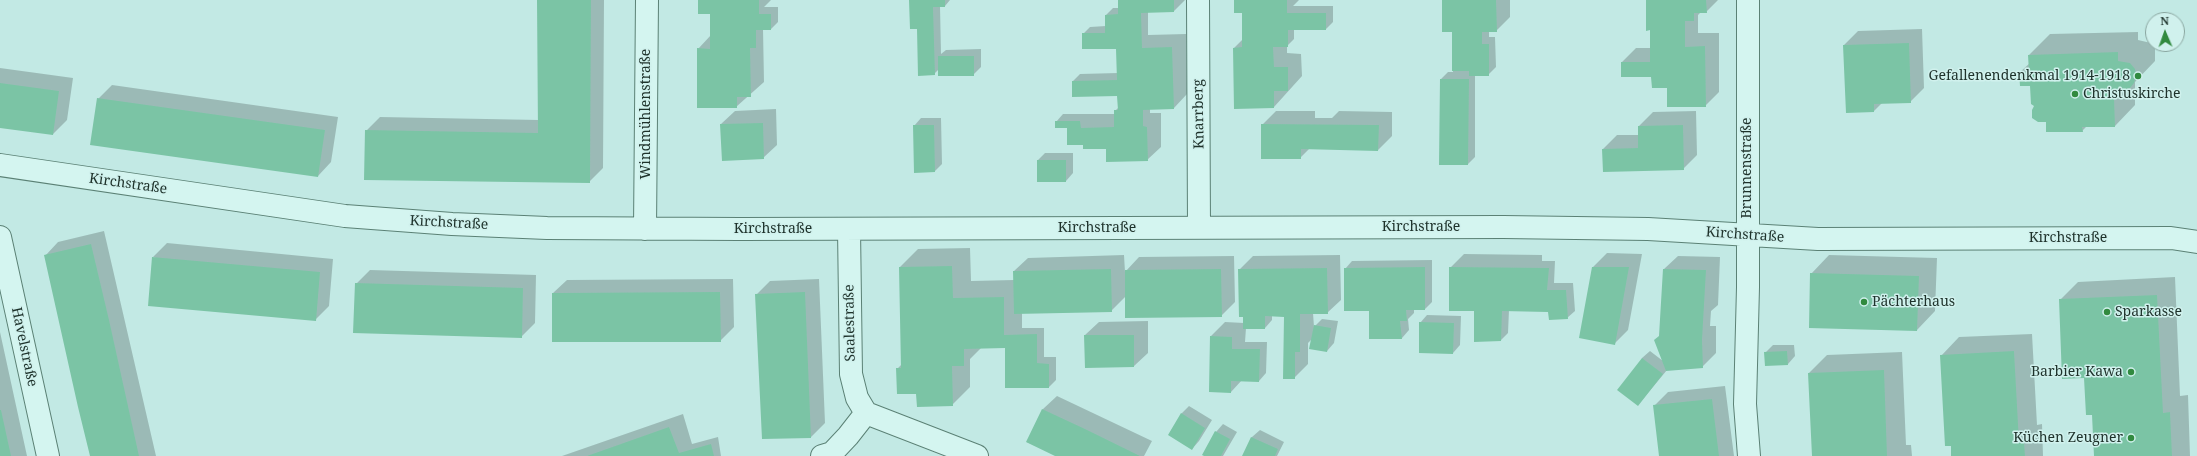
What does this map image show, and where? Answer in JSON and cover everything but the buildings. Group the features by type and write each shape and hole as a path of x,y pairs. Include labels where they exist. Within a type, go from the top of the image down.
{"street":[{"name":"Windmühlenstraße","path":"645,229 647,0"},
{"name":"Knarrberg","path":"1198,0 1199,227"},
{"name":"Brunnenstraße","path":"1748,0 1748,236 1745,404 1748,456"},
{"name":"Kirchstraße","path":"0,165 345,216 460,224 645,229 1199,227 1648,229 1818,239 2171,238 2197,242"},
{"name":"Saalestraße","path":"849,229 851,374 857,398 866,413"},
{"name":"Havelstraße","path":"0,237 48,456"},
{"path":"822,456 832,453 866,413 977,456"}],"place":[{"name":"Gefallenendenkmal 1914-1918","path":"2138,76"},
{"name":"Christuskirche","path":"2075,94"},
{"name":"Pächterhaus","path":"1864,302"},
{"name":"Sparkasse","path":"2107,312"},
{"name":"Barbier Kawa","path":"2131,372"},
{"name":"Küchen Zeugner","path":"2131,438"}]}
